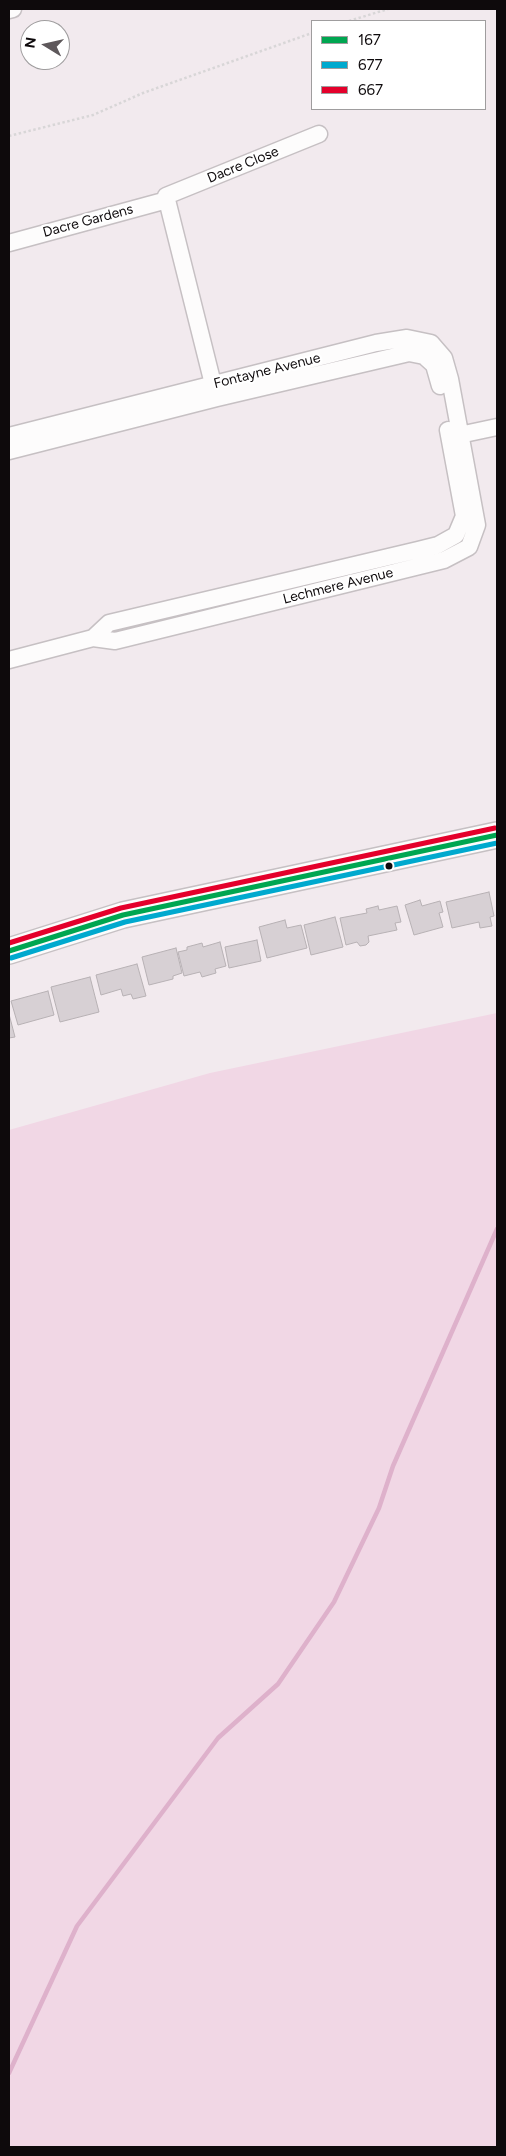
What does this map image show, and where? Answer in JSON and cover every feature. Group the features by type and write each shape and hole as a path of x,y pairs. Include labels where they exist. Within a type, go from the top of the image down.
{"main road":[{"path":"9,951 123,915 497,835"}],"street":[{"path":"9,10 13,9"},
{"name":"Dacre Close","path":"166,198 320,134"},
{"path":"166,198 215,391"},
{"name":"Dacre Gardens","path":"9,243 166,198"},
{"name":"Fontayne Avenue","path":"9,451 376,343 407,338 431,343 444,358 450,379 454,436"},
{"path":"376,343 380,360"},
{"name":"Fontayne Avenue","path":"9,436 215,391 409,353 424,356 434,365 454,436"},
{"path":"454,436 497,427"},
{"name":"Lechmere Avenue","path":"93,638 109,623 264,586 420,558 444,560 469,547 478,525 454,436"},
{"name":"Lechmere Avenue","path":"9,660 93,638 115,641 269,603 420,558"},
{"path":"264,586 269,603"}],"path":[{"path":"352,20 388,9"},
{"path":"9,136 93,114 143,93 311,33"}],"shaded area":[{"path":"497,1013 497,2147 9,2147 9,1130 210,1073"}],"building":[{"path":"489,892 494,916 490,917 492,926 480,928 479,922 452,928 446,902"},
{"path":"420,900 422,906 440,901 443,912 439,913 443,927 414,935 405,905"},
{"path":"378,906 379,910 397,906 401,922 395,923 397,930 368,936 369,942 366,945 360,946 357,942 346,945 340,918 367,913 366,909"},
{"path":"335,917 343,947 311,955 304,925"},
{"path":"285,920 287,928 301,925 307,948 267,958 259,927"},
{"path":"257,940 261,961 229,968 225,947"},
{"path":"220,942 226,966 215,969 216,973 202,977 200,972 184,976 178,952 187,950 187,947 202,943 203,947"},
{"path":"176,948 182,973 173,976 173,979 149,985 142,957"},
{"path":"137,964 146,996 133,999 131,994 123,996 121,989 101,995 96,975"},
{"path":"90,977 99,1012 60,1022 51,987"},
{"path":"48,991 54,1015 18,1025 11,1001"},
{"path":"9,1014 15,1037 9,1038"}],"waterway":[{"path":"9,2073 77,1926 218,1738 278,1684 334,1602 379,1508 393,1466 497,1229"}],"transit line":[{"name":"667","path":"9,943 121,908 495,828"},
{"name":"167","path":"9,951 123,915 497,835"},
{"name":"677","path":"11,958 125,922 497,843"}]}
